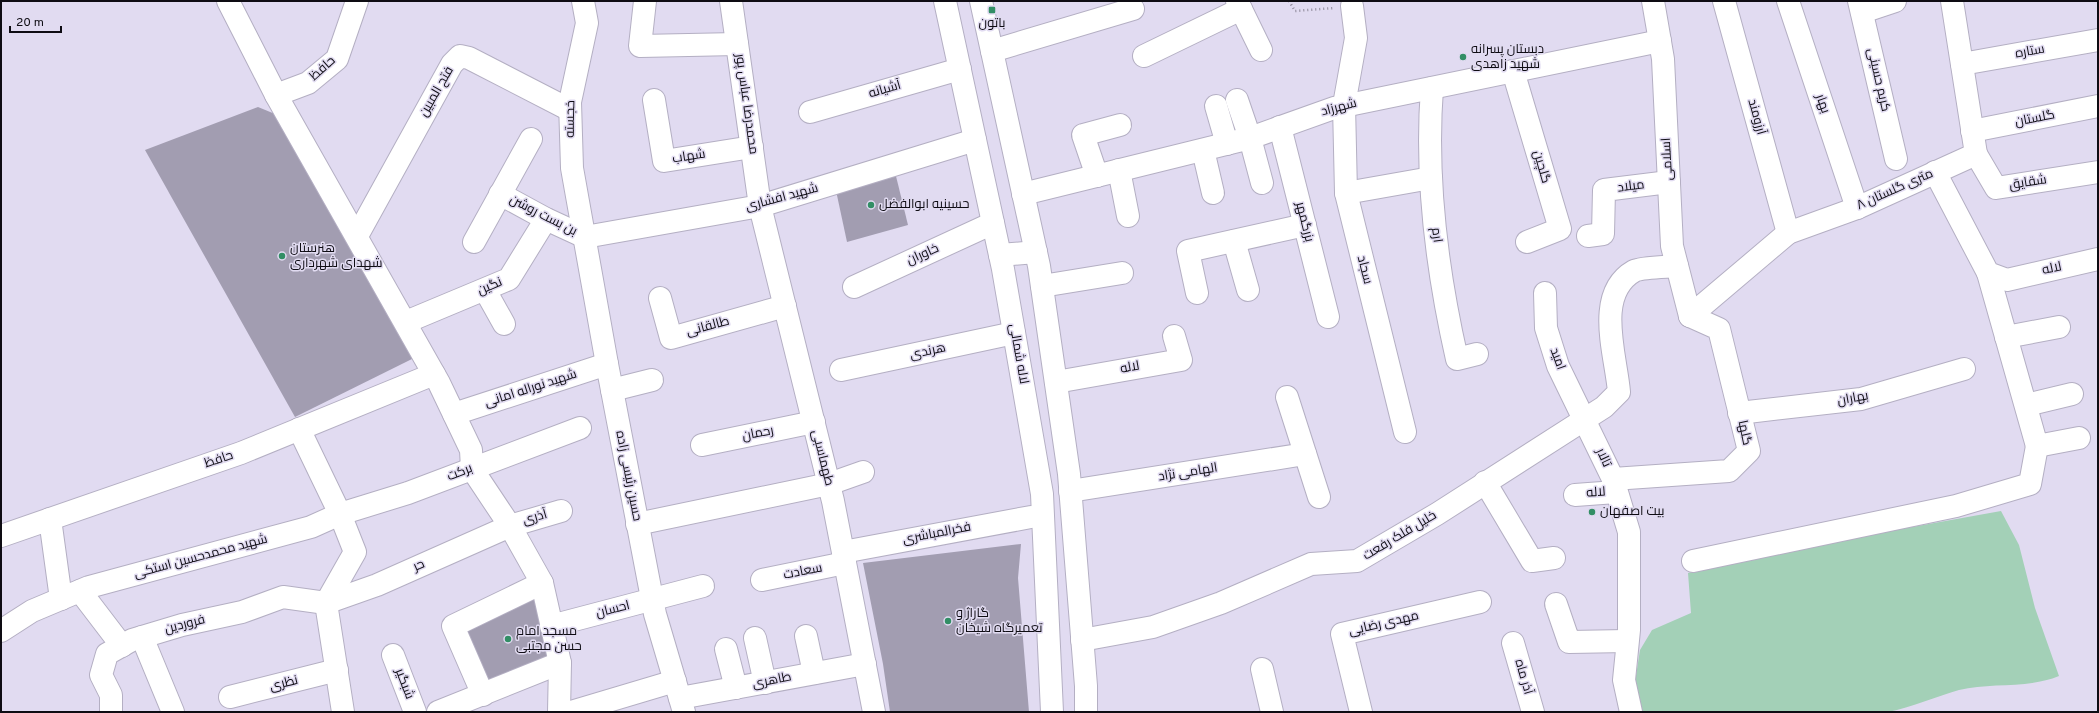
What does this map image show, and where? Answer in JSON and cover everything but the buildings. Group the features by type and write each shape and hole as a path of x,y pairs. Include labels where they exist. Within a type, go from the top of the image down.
{"street":[{"path":"228,1 276,95 406,322 434,374 471,450 472,469 510,526 542,582 560,663 559,712"},
{"name":"حافظ","path":"276,95 308,83 337,59 357,1"},
{"name":"خجسته","path":"584,1 587,23 570,102 570,110 572,168 585,238"},
{"path":"645,1 640,46 737,44"},
{"name":"محمدرضا عباس پور","path":"731,1 760,206"},
{"name":"لاله شمالی","path":"945,1 1000,255 1042,494 1052,712"},
{"path":"982,1 1042,286 1070,491 1082,640 1086,712"},
{"name":"اسلامی","path":"1653,1 1663,59 1672,246 1690,316"},
{"name":"آرزومند","path":"1724,1 1788,233"},
{"name":"بهار","path":"1788,1 1857,208"},
{"path":"1861,6 1895,1"},
{"path":"1952,1 1976,154"},
{"path":"1144,56 1239,5 1261,50"},
{"name":"سجاد","path":"1352,6 1356,38 1344,105 1346,192 1405,432"},
{"name":"کریم حسینی","path":"1861,6 1896,159"},
{"path":"992,51 1133,9"},
{"name":"ستاره","path":"1962,64 2098,40"},
{"name":"شهرزاد","path":"1023,194 1250,138 1344,105 1660,41"},
{"name":"فتح المبین","path":"357,236 452,64 460,56 469,58 570,110"},
{"name":"آشیانه","path":"810,112 960,69"},
{"name":"گلچین","path":"1513,71 1560,229 1526,242"},
{"name":"ارم","path":"1432,88 1428,132 1434,222 1448,317 1457,359 1477,354"},
{"name":"شهاب","path":"654,100 664,161 752,147"},
{"path":"1237,100 1250,138 1262,183"},
{"path":"1216,106 1227,144"},
{"name":"گلستان","path":"1972,131 2098,106"},
{"path":"1097,176 1083,135 1120,125"},
{"name":"بزرگمهر","path":"1280,127 1328,317"},
{"name":"بن بست روشن","path":"474,242 531,139"},
{"name":"شهید افشاری","path":"585,238 760,206 975,140"},
{"path":"1203,150 1213,193"},
{"name":"۸ متری گلستان","path":"1690,316 1788,233 1857,208 1976,154"},
{"name":"شقایق","path":"1976,154 1996,188 2098,172"},
{"path":"1119,170 1128,216"},
{"path":"1693,561 1956,506 2030,484 2037,446 2006,337 1997,276 1935,172"},
{"path":"1346,192 1431,178"},
{"name":"میلاد","path":"1588,236 1603,234 1604,190 1669,182"},
{"name":"بن بست روشن","path":"500,194 585,238"},
{"name":"طهماسبی","path":"760,206 829,484 874,712"},
{"name":"نگین","path":"406,322 485,290 512,276 546,219"},
{"name":"خاوران","path":"854,287 993,224"},
{"path":"1197,294 1188,251 1305,225"},
{"name":"حسین رئیسی زاده","path":"585,238 607,364 652,600 679,697"},
{"path":"1234,241 1248,290"},
{"path":"1000,255 1036,252"},
{"name":"لاله","path":"1997,276 2098,259"},
{"path":"1585,420 1604,407 1619,392 1609,321 1614,290 1635,271 1677,266"},
{"path":"1042,286 1122,273"},
{"path":"485,290 504,324"},
{"name":"امید","path":"1545,293 1546,328 1556,360 1585,420"},
{"name":"طالقانی","path":"660,298 670,338 785,306"},
{"name":"گلها","path":"1615,486 1729,471 1748,450 1719,329 1690,316"},
{"path":"2006,337 2059,327"},
{"name":"هرندی","path":"841,370 1014,333"},
{"name":"لاله","path":"1056,382 1181,360 1174,336"},
{"name":"شهید نوراله امانی","path":"454,414 607,364"},
{"name":"بهاران","path":"1740,413 1861,399 1964,369"},
{"name":"حافظ","path":"1,536 241,453 434,374"},
{"path":"612,390 652,380"},
{"path":"2026,405 2072,394"},
{"path":"1287,397 1319,497"},
{"name":"خلیل فلک رفعت","path":"1082,640 1152,627 1221,603 1311,564 1357,561 1585,420"},
{"name":"تالار","path":"1585,420 1615,486 1629,532 1628,641 1624,680 1632,712"},
{"name":"رحمان","path":"702,445 814,422"},
{"name":"برکت","path":"340,514 408,493 580,428"},
{"path":"299,429 340,514 355,552 326,603 344,712"},
{"path":"2037,446 2079,438"},
{"name":"الهامی نژاد","path":"1070,491 1305,454"},
{"path":"637,524 829,484 863,472"},
{"path":"1485,482 1532,561 1554,558"},
{"name":"لاله","path":"1576,495 1615,486"},
{"name":"آذری","path":"510,526 561,511"},
{"name":"شهید محمدحسین استکی","path":"1,631 32,611 71,595 311,528 340,514"},
{"name":"فخرالمباشری","path":"844,558 1031,517"},
{"path":"50,520 71,595 122,646"},
{"name":"حر","path":"326,603 377,585 510,526"},
{"name":"سعادت","path":"762,580 844,558"},
{"path":"483,695 453,626 542,582"},
{"name":"احسان","path":"551,626 703,586"},
{"name":"فروردین","path":"111,712 111,695 101,675 107,654 122,646 142,637 182,625 242,612 282,597 326,603"},
{"name":"مهدی رضایی","path":"1361,712 1342,634 1480,602"},
{"path":"1556,604 1569,642 1628,641"},
{"path":"806,636 814,673"},
{"path":"142,637 173,712"},
{"path":"755,638 765,683"},
{"name":"آذر ماه","path":"1513,643 1533,712"},
{"path":"726,649 736,688"},
{"name":"شبگیر","path":"393,655 415,712"},
{"path":"438,712 560,663"},
{"name":"طاهری","path":"572,712 736,688 865,664"},
{"path":"1262,669 1272,712"},
{"name":"نظری","path":"230,697 337,670"}],"path":[{"path":"1289,1 1295,11 1352,6"}],"green space":[{"path":"2001,511 2019,545 2035,608 2059,676 2035,683 1984,686 1959,690 1888,712 1642,712 1635,682 1640,650 1652,630 1691,613 1688,573 1823,543"}],"place":[{"name":"باتون","path":"992,10"},
{"name":"دبستان پسرانه شهید زاهدی","path":"1463,57"},
{"name":"حسینیه ابوالفضل","path":"871,205"},
{"name":"هنرستان شهدای شهرداری","path":"282,256"},
{"name":"بيت اصفهان","path":"1592,512"},
{"name":"گاراژ و تعمیرگاه شیخان","path":"948,621"},
{"name":"مسجد امام حسن مجتبی","path":"508,639"}]}
